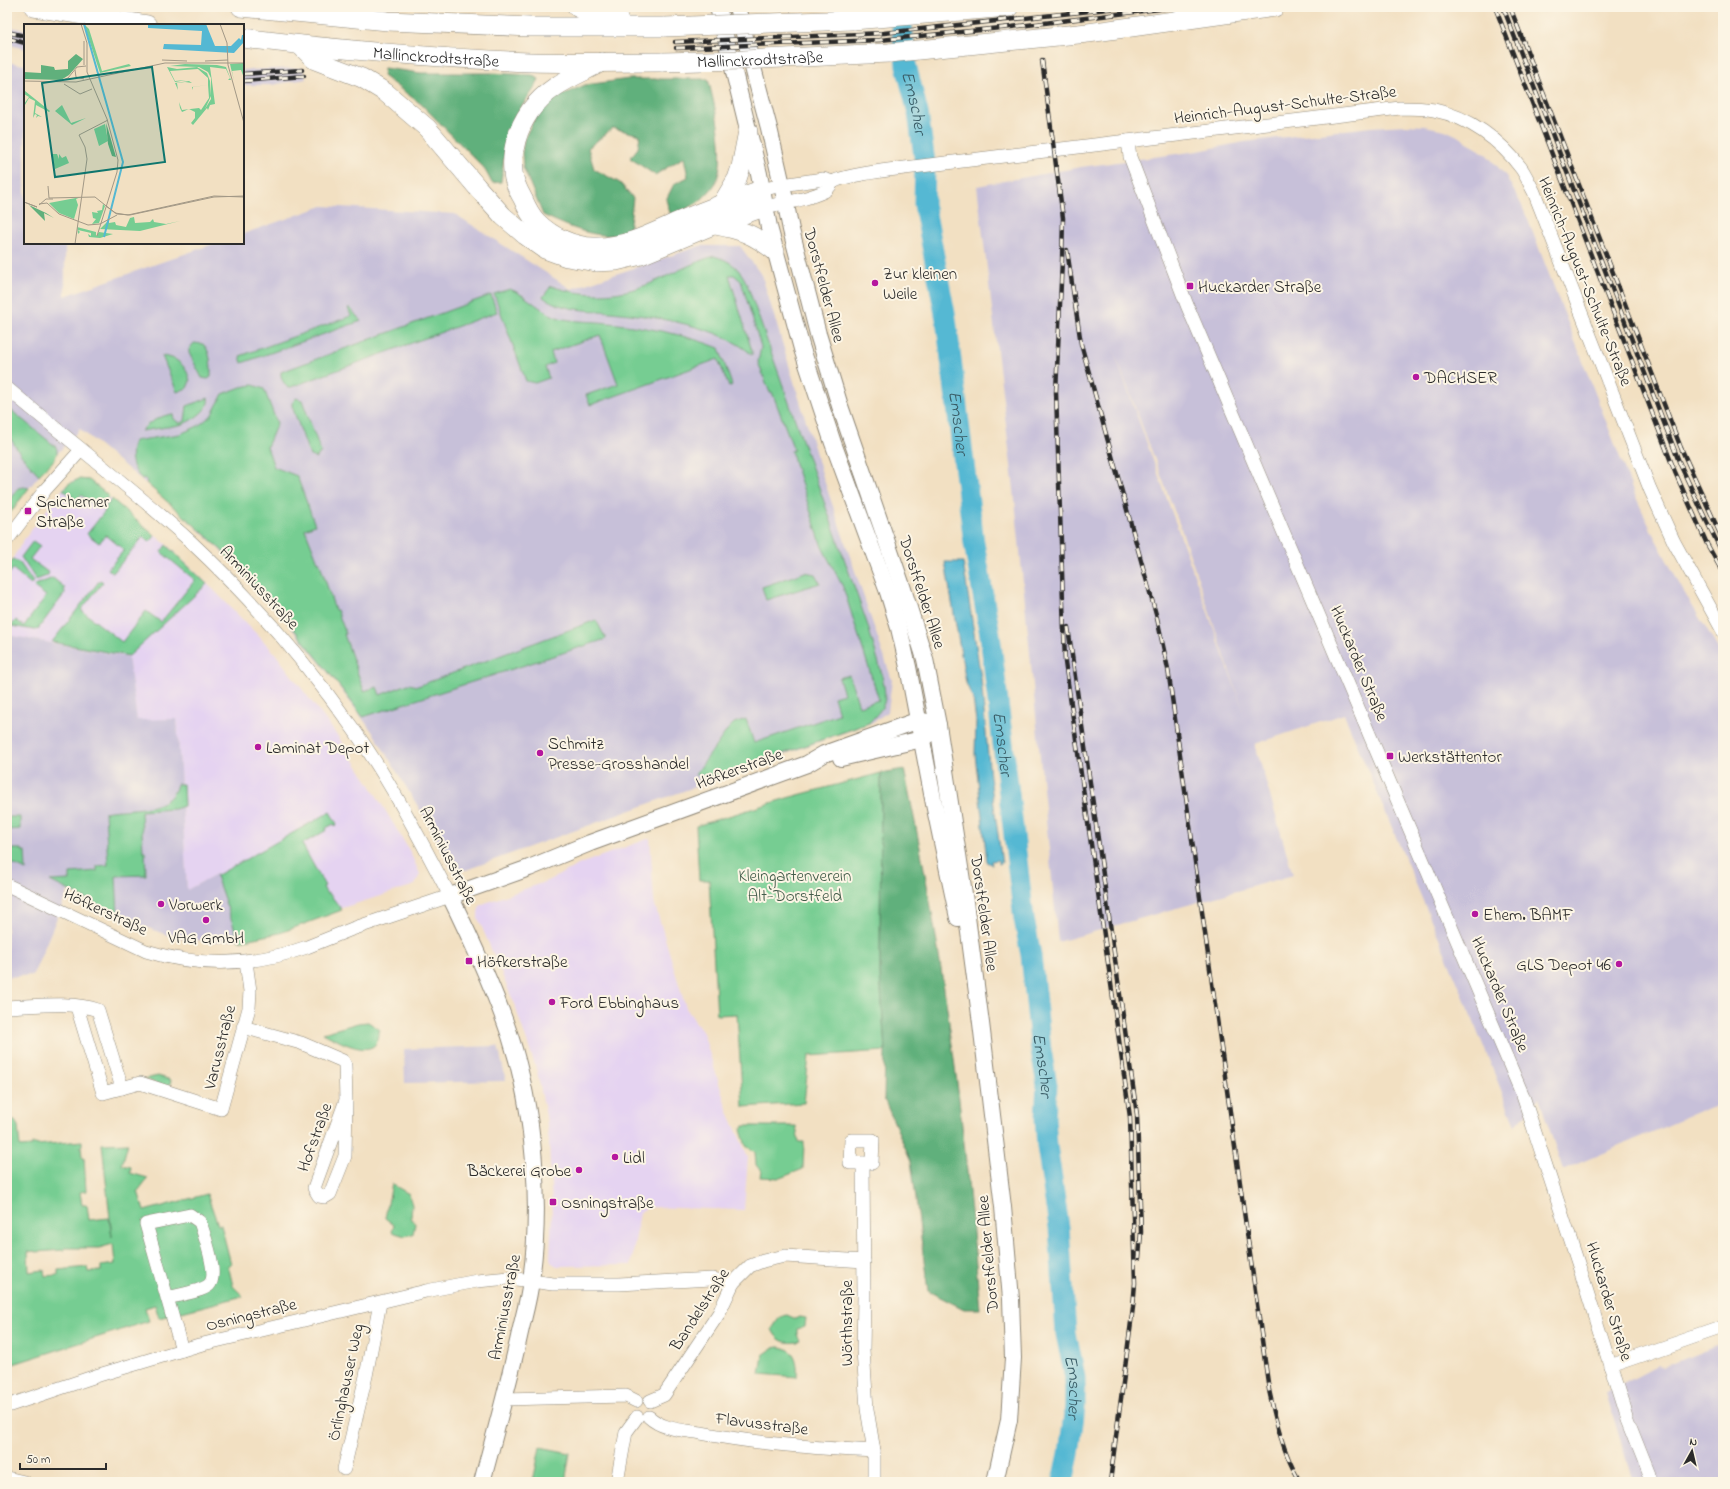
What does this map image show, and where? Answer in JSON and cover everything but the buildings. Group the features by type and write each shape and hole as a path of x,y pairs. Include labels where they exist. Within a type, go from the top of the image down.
{"highway":[{"path":"34,7 141,24"},
{"name":"Mallinckrodtstraße","path":"241,7 284,9 388,21 530,27 664,27 853,20 964,12 1009,7"},
{"path":"577,7 593,14 664,27"},
{"name":"Mallinckrodtstraße","path":"244,38 300,45 411,55 530,62 663,62 743,60 889,53 970,45 1088,33 1275,7"},
{"path":"300,45 315,60 362,78 385,92 427,128 503,216 525,236 545,249 567,257 596,262 616,261 641,255 713,225 763,199"},
{"path":"602,62 556,85 530,110 522,125 514,145 513,171 516,186 536,222 561,239 577,245 596,247 638,240 722,204 763,199"},
{"path":"722,204 737,180 742,167 748,131"},
{"path":"713,225 740,230 752,235 775,251"}],"main road":[{"path":"718,7 763,199"},
{"path":"737,7 782,184"},
{"name":"Dorstfelder Allee","path":"782,184 794,244 818,334 840,406 914,622 925,659 938,725 963,887 981,1023 1003,1207 1012,1299 1013,1350 1009,1420 995,1482"},
{"name":"Dorstfelder Allee","path":"763,199 775,251 802,349 817,397 888,592 908,667 950,886 981,1023"},
{"path":"919,720 938,725"},
{"name":"Höfkerstraße","path":"450,896 529,868 590,843 806,764 824,754 919,720"},
{"name":"Höfkerstraße","path":"806,764 824,764 865,752 922,739 938,725"},
{"name":"Arminiusstraße","path":"450,896 479,957 510,1036 525,1096 533,1151 535,1241 531,1282 504,1399 482,1482"}],"street":[{"name":"Heinrich-August-Schulte-Straße","path":"1128,141 1400,108 1434,110 1458,117 1482,130 1503,149 1521,169 1534,192 1650,489 1674,542 1723,631"},
{"path":"763,199 782,184 823,179 833,182 858,175 888,170 1128,141"},
{"name":"Huckarder Straße","path":"1128,141 1130,157 1187,305 1518,1084 1569,1234 1627,1419 1652,1482"},
{"path":"763,199 786,202 826,190 833,182"},
{"name":"Arminiusstraße","path":"7,388 190,542 255,607 296,654 355,730 406,812 450,896"},
{"path":"7,540 50,484 81,450"},
{"name":"Höfkerstraße","path":"7,885 146,951 167,957 217,964 246,962 306,947 450,896"},
{"name":"Varusstraße","path":"77,1006 103,1093 140,1083 221,1108 249,1008 250,991 246,962"},
{"path":"7,1008 56,1004 87,1006 98,1010 122,1088"},
{"name":"Hofstraße","path":"243,1028 300,1043 343,1061 345,1065 346,1100 345,1156 330,1194 325,1197 319,1196 314,1188 346,1100"},
{"name":"Wörthstraße","path":"863,1163 864,1296 862,1350 867,1409 874,1451 874,1482"},
{"path":"167,1298 204,1288 210,1285 213,1277 210,1258 200,1222 190,1216 146,1224 167,1298 182,1350"},
{"name":"Bandelstraße","path":"650,1401 664,1395 719,1313 733,1283 750,1266 763,1261 785,1256 864,1261"},
{"name":"Osningstraße","path":"7,1406 99,1375 182,1350 281,1325 477,1281 509,1278 553,1284 619,1284 712,1279 733,1283"},
{"name":"Örlinghauser Weg","path":"344,1469 366,1376 380,1303"},
{"path":"1610,1366 1723,1327"},
{"path":"504,1399 626,1396 636,1401 644,1398 650,1401 654,1408 626,1432 617,1482"},
{"path":"636,1401 633,1410 643,1417"},
{"name":"Flavusstraße","path":"643,1417 665,1426 727,1438 800,1446 874,1451"},
{"path":"7,1478 24,1482"}],"shaded area":[{"path":"7,26 24,30 24,49 7,44"},
{"path":"7,62 24,65 24,244 65,244 65,296 213,244 244,244 244,234 323,206 455,214 571,289 700,246 740,246 762,276 823,477 892,680 888,712 871,723 466,870 455,869 449,865 425,818 374,734 333,679 284,619 243,573 214,544 168,502 80,429 56,455 7,515"},
{"path":"302,68 306,79 271,85 244,85 244,70"},
{"path":"1406,125 1425,126 1445,130 1460,137 1487,155 1506,176 1528,220 1633,491 1653,534 1681,587 1723,657 1723,1102 1563,1170 1539,1098 1515,1125 1467,1005 1344,714 1255,744 1293,875 1058,942 1014,490 977,186 1081,167 1198,151 1244,142 1371,127","holes":["1112,346 1180,526 1243,710"]},
{"path":"86,479 167,545 206,582 274,652 337,735 369,783 409,850 420,874 415,885 240,939 218,873 187,890 177,719 137,721 128,657 7,635 7,568 23,541 65,486 74,480"},
{"path":"7,635 128,657 137,720 177,719 187,890 218,873 240,939 214,942 167,935 117,916 68,891 33,975 7,977"},
{"path":"650,838 654,902 686,1008 703,1033 728,1112 748,1157 744,1210 649,1207 640,1212 631,1265 557,1266 552,1263 550,1258 552,1207 549,1142 546,1116 537,1071 514,1003 478,918 478,912 480,906 485,903 550,880 580,864"},
{"path":"498,1046 506,1081 405,1083 404,1049"},
{"path":"1723,1343 1723,1482 1633,1482 1606,1393 1657,1366 1662,1368"}],"green space":[{"path":"384,68 421,73 490,73 532,75 539,79 513,121 510,129 505,151 501,182 492,183 484,168 421,104 383,76"},
{"path":"629,79 708,79 717,117 720,146 719,173 715,184 700,201 671,216 666,200 674,184 688,177 684,157 655,175 630,158 638,148 640,135 613,128 588,148 594,169 620,183 633,198 629,232 618,235 607,235 585,232 543,215 523,167 522,153 524,139 541,106 550,100 585,85"},
{"path":"714,256 725,260 738,269 747,284 868,626 882,677 885,696 882,708 869,723 712,779 710,775 695,775 728,729 734,723 746,719 754,743 839,714 834,697 844,694 839,678 849,675 859,706 879,700 843,587 822,547 791,451 794,450 772,392 770,393 758,362 761,347 741,281 734,275 729,275 752,355 739,345 723,337 686,324 646,316 567,307 551,302 543,297 551,286 563,290 588,294 612,293 637,288"},
{"path":"510,289 555,317 574,321 609,323 651,329 679,335 719,348 732,385 729,387 718,359 590,405 586,395 618,384 600,335 551,352 554,363 545,367 549,378 535,383 526,381 494,294"},
{"path":"491,295 497,312 288,388 282,378 281,372"},
{"path":"348,308 350,308 361,321 242,363 240,356 351,316"},
{"path":"194,343 203,344 208,351 211,377 208,379 202,378 189,353 189,349"},
{"path":"162,356 177,360 184,367 190,381 187,388 177,392"},
{"path":"253,385 264,389 277,423 267,447 274,467 297,476 315,525 305,529 318,562 319,561 335,610 337,610 346,634 344,634 364,691 377,687 380,695 408,684 418,686 596,620 606,639 363,717 270,601 214,543 146,483 147,481 138,475 133,466 131,457 134,441 180,434 198,426 211,416 223,394 241,387"},
{"path":"208,398 208,402 203,411 189,421 180,425 141,431 155,420 168,415 173,414 174,419 179,423 185,421 187,406"},
{"path":"296,398 302,400 321,452 316,458 310,456 292,406 292,403"},
{"path":"7,407 56,447 57,451 55,459 39,475 21,455 7,433"},
{"path":"79,479 89,480 109,496 104,502 93,504 81,495 74,503 71,500 73,497 63,490 68,484"},
{"path":"18,488 29,488 7,517 7,503"},
{"path":"112,499 155,536 150,542 143,537 113,573 108,569 124,550 106,535 99,543 87,534 105,511 106,506"},
{"path":"33,541 40,546 30,559 49,573 47,576 36,580 21,557"},
{"path":"166,545 207,584 129,656 52,642 100,580 103,582 81,610 122,642 146,611 161,622 195,580 161,552"},
{"path":"13,559 20,563 33,582 31,584 13,569 7,576 7,569"},
{"path":"805,572 815,574 820,583 766,600 762,587"},
{"path":"53,578 64,587 65,593 38,629 35,630 11,626 16,620 24,626 46,596 34,587 37,584"},
{"path":"904,769 929,894 953,1053 964,1138 980,1309 964,1309 928,1291 911,1161 884,1099 885,1051 880,973 881,773"},
{"name":"Kleingartenverein Alt-Dorstfeld","path":"881,773 880,973 885,1051 809,1056 804,1103 743,1107 737,1014 717,1015 709,880 699,880 696,826 787,798"},
{"path":"177,784 183,784 184,806 175,809 141,811 146,875 116,876 118,915 50,881 70,880 70,873 97,871 97,866 108,865 105,812 157,805 173,794"},
{"path":"330,812 337,824 326,828 327,830 302,844 325,886 323,887 327,894 329,893 342,910 280,933 239,941 216,876"},
{"path":"7,817 20,817 20,829 7,830"},
{"path":"7,849 22,849 22,851 25,851 26,870 7,861"},
{"path":"368,1022 379,1029 378,1040 373,1046 367,1048 358,1048 349,1045 323,1033 358,1023"},
{"path":"158,1076 171,1080 169,1088 144,1079"},
{"path":"7,1120 15,1121 18,1126 20,1147 32,1146 32,1144 37,1145 82,1141 81,1146 82,1157 84,1157 86,1191 80,1192 82,1205 87,1205 89,1220 109,1218 112,1237 102,1144 128,1143 122,1165 131,1167 130,1173 148,1178 138,1191 144,1211 207,1194 218,1225 221,1225 231,1264 228,1265 233,1286 243,1296 159,1318 155,1305 145,1308 149,1321 7,1366","holes":["113,1244 115,1264 101,1266 101,1271 88,1272 87,1267 58,1270 58,1275 45,1276 44,1270 29,1272 28,1252 64,1250 64,1248 99,1248"]},
{"path":"744,1126 796,1126 799,1142 804,1142 803,1169 780,1178 760,1177 761,1171 756,1165 755,1152 746,1146 741,1130"},
{"path":"392,1184 409,1194 412,1205 411,1217 415,1224 413,1234 405,1236 392,1232 394,1225 385,1218"},
{"path":"787,1315 796,1319 800,1317 806,1318 805,1326 797,1329 797,1335 800,1340 798,1342 782,1341 776,1336 772,1329 780,1318"},
{"path":"779,1347 789,1350 795,1357 797,1377 760,1374 763,1355 773,1348"},
{"path":"540,1447 570,1453 565,1482 533,1482"}],"water":[{"path":"945,562 963,562 981,678 990,777 1002,863 999,864 999,860 991,861 992,865 987,862 975,754 976,721 973,699 966,683"}],"waterway":[{"name":"Emscher","path":"900,7 906,65 918,113 925,163 924,204 946,319 974,543 990,635 1024,919 1031,955 1041,1050 1047,1085 1045,1118 1047,1146 1059,1227 1066,1334 1075,1377 1075,1407 1069,1454 1063,1482"}],"railway":[{"path":"675,42 884,33 1127,7"},
{"path":"676,48 880,40 1011,27 1176,7"},
{"path":"1495,7 1675,472 1707,544 1723,573"},
{"path":"1503,7 1680,464 1723,554"},
{"path":"1510,7 1681,448 1723,540"},
{"path":"7,32 24,36"},
{"path":"7,38 24,43"},
{"path":"1042,60 1063,218 1056,392 1065,662 1130,1117 1135,1283 1110,1482"},
{"path":"244,74 302,70"},
{"path":"244,81 304,76"},
{"path":"1067,250 1081,344 1157,618 1168,669 1269,1390 1277,1426 1289,1460 1300,1482"},
{"path":"1068,627 1137,1115 1141,1232 1139,1258"}],"place":[{"name":"Zur kleinen Weile","path":"875,283"},
{"name":"Huckarder Straße","path":"1190,286"},
{"name":"DACHSER","path":"1416,377"},
{"name":"Spicherner Straße","path":"28,511"},
{"name":"Laminat Depot","path":"258,747"},
{"name":"Schmitz Presse-Grosshandel","path":"540,753"},
{"name":"Werkstättentor","path":"1390,756"},
{"name":"Vorwerk","path":"161,904"},
{"name":"Ehem. BAMF","path":"1475,914"},
{"name":"VAG GmbH","path":"206,920"},
{"name":"Höfkerstraße","path":"469,961"},
{"name":"GLS Depot 46","path":"1619,964"},
{"name":"Ford Ebbinghaus","path":"552,1002"},
{"name":"Lidl","path":"615,1157"},
{"name":"Bäckerei Grobe","path":"579,1170"},
{"name":"Osningstraße","path":"553,1202"}]}
